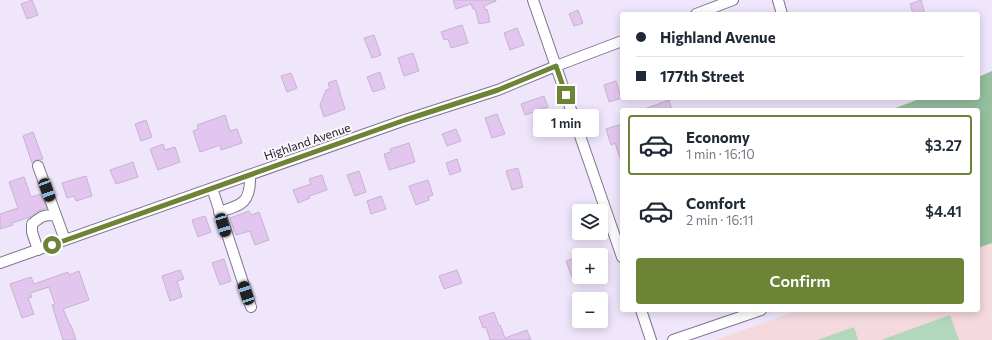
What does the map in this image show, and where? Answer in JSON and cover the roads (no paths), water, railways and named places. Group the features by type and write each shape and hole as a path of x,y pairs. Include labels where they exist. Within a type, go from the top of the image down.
{"street":[{"path":"533,0 620,251"},
{"path":"701,12 733,0"},
{"path":"778,0 781,12"},
{"name":"Highland Avenue","path":"0,263 405,120 498,90 620,42"},
{"path":"38,166 65,240"},
{"path":"219,212 235,208 244,202 248,195 250,186 250,175"},
{"path":"212,188 251,307"},
{"path":"38,250 32,232 32,224 45,215 56,215"},
{"path":"641,312 651,340"},
{"path":"674,340 755,312"}]}
